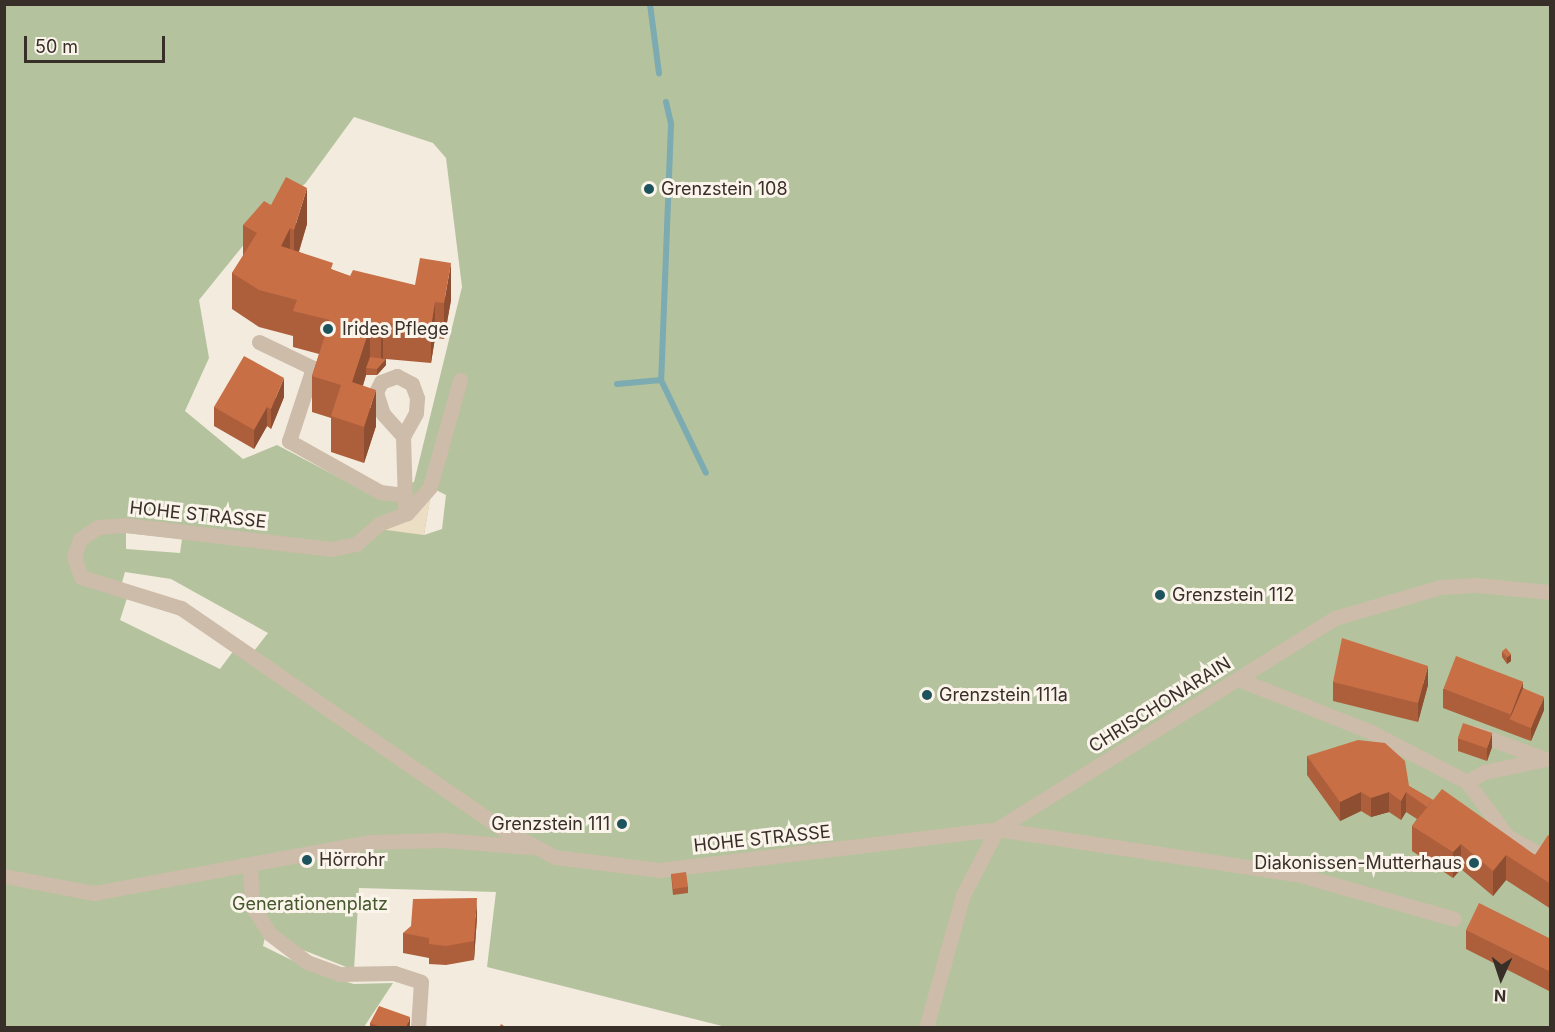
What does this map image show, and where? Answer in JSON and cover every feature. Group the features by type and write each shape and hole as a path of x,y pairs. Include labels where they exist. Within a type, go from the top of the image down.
{"street":[{"path":"259,342 313,368 289,441 380,492 404,495"},
{"name":"HOHE STRASSE","path":"460,380 430,487 407,513 379,525 356,544 331,549 126,525 98,527 80,539 74,556 81,577 181,609 534,848 555,857 659,870 996,829"},
{"path":"403,436 404,495 407,513"},
{"name":"CHRISCHONARAIN","path":"996,829 1335,618 1386,599 1477,585 1551,592"},
{"path":"1238,679 1371,732 1467,782 1508,837 1551,859"},
{"path":"1463,729 1549,757"},
{"path":"1467,782 1484,772 1549,757"},
{"path":"926,1028 963,895 996,829 1299,875 1454,919"},
{"name":"HOHE STRASSE","path":"4,876 94,893 370,842 443,840 534,848"},
{"path":"250,866 252,906 270,934 307,962 340,974 394,973 421,982 418,1027"}],"green space":[{"name":"Generationenplatz","path":"5,5 1550,5 1550,1027 726,1027 487,967 496,892 359,888 354,970 298,948 268,925 263,946 322,975 354,984 393,983 364,1027 5,1028","holes":["354,117 433,143 446,158 462,287 414,482 376,497 277,445 243,459 185,411 209,358 199,300 280,200 305,184","432,488 446,495 442,529 424,535","126,533 182,539 180,553 126,549","125,572 171,579 268,633 251,655 237,646 220,669 120,620 128,595 119,593"]}],"shaded area":[{"path":"432,488 424,535 386,530 384,523"}],"building":[{"path":"286,177 307,188 294,230 290,228 281,246 333,263 331,269 350,276 353,270 415,285 420,258 451,263 444,303 435,302 431,327 383,322 381,330 370,327 352,382 376,390 364,427 331,416 341,385 312,376 330,320 293,311 297,300 259,290 232,273 257,233 243,225 264,201 271,205"},
{"path":"244,356 284,378 271,409 267,407 254,430 214,407"},
{"path":"370,357 386,359 377,369 366,368"},
{"path":"1342,638 1428,666 1418,703 1333,682"},
{"path":"1506,648 1511,654 1507,657 1502,651"},
{"path":"1456,656 1523,682 1511,714 1443,689"},
{"path":"1523,688 1544,697 1531,728 1510,719"},
{"path":"1463,723 1492,733 1487,748 1458,738"},
{"path":"1358,740 1385,743 1405,761 1409,786 1433,800 1427,807 1406,792 1401,801 1389,792 1371,798 1361,792 1340,802 1307,756"},
{"path":"1442,789 1535,855 1548,835 1551,836 1551,884 1506,855 1493,871 1461,844 1453,852 1412,826"},
{"path":"686,872 688,887 673,889 671,874"},
{"path":"477,898 474,941 446,946 429,944 429,938 403,933 411,926 413,899"},
{"path":"1479,903 1551,939 1551,972 1466,930"},
{"path":"379,1006 410,1017 406,1028 384,1028 370,1023"}],"waterway":[{"path":"650,4 659,73"},
{"path":"666,102 671,124 661,380 706,473"},
{"path":"617,384 661,380"}],"place":[{"name":"Grenzstein 108","path":"649,189"},
{"name":"Irides Pflege","path":"328,329"},
{"name":"Grenzstein 112","path":"1160,595"},
{"name":"Grenzstein 111a","path":"927,695"},
{"name":"Grenzstein 111","path":"622,824"},
{"name":"Hörrohr","path":"307,860"},
{"name":"Diakonissen-Mutterhaus","path":"1474,863"}]}
